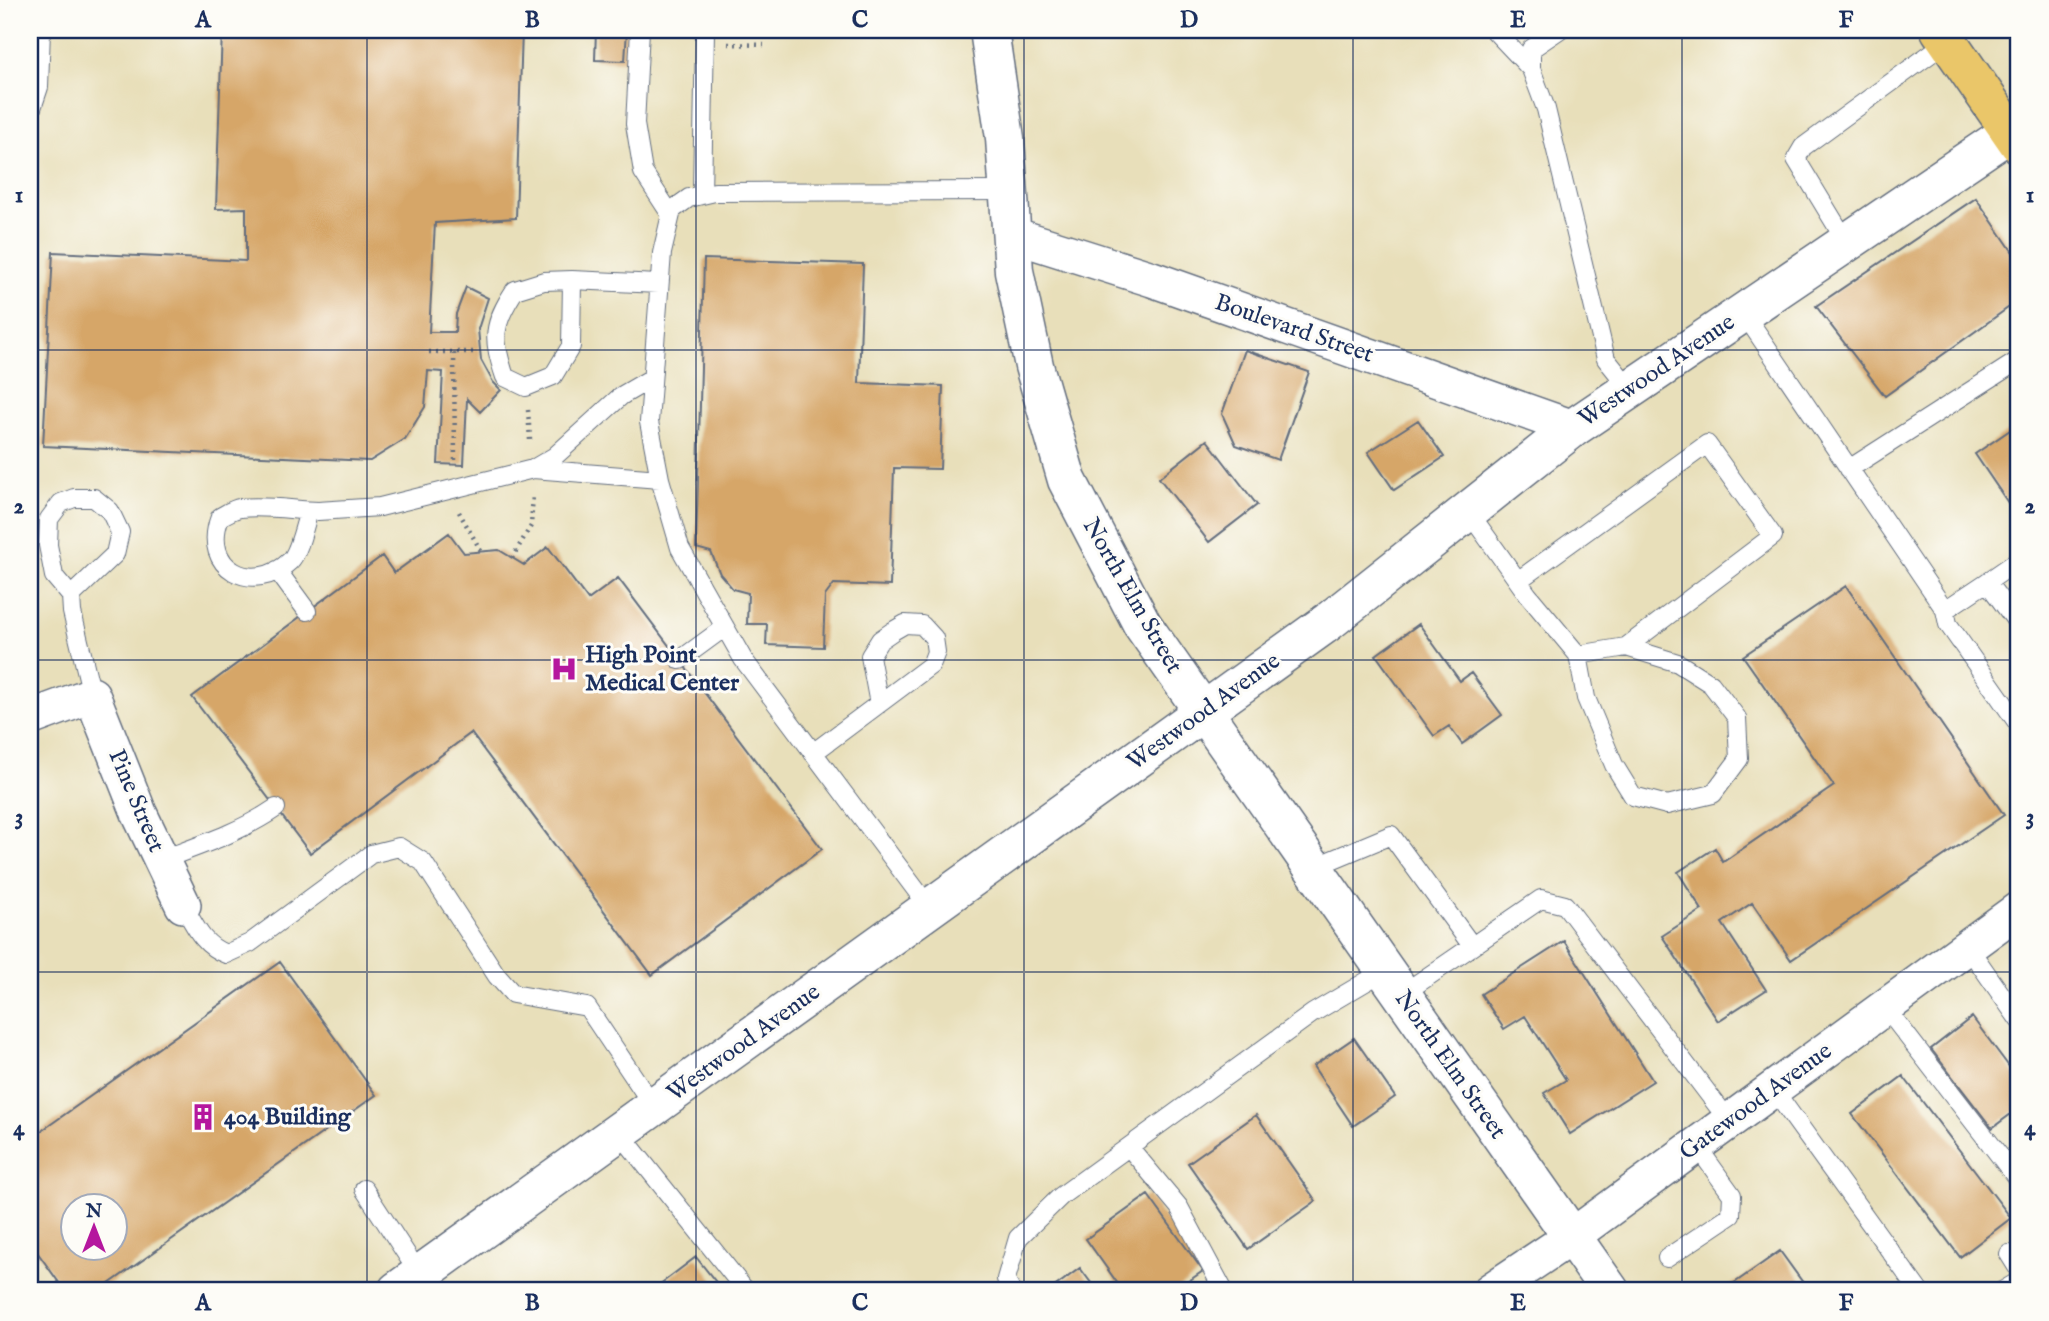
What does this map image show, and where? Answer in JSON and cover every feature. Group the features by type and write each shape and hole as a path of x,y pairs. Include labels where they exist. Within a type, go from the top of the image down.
{"main road":[{"path":"1944,35 2016,134"}],"street":[{"name":"North Elm Street","path":"989,30 1005,138 1014,271 1034,366 1067,480 1142,624 1610,1291"},
{"name":"Westwood Avenue","path":"417,1286 619,1132 1328,622 1573,428 1847,243 2016,134"},
{"name":"Boulevard Street","path":"1013,235 1152,279 1573,428"},
{"path":"30,718 92,695"},
{"name":"Pine Street","path":"92,695 139,813 183,905"},
{"name":"Gatewood Avenue","path":"1490,1291 1571,1237 2019,909"}],"lane":[{"path":"30,114 39,87 41,30"},
{"path":"640,30 635,124 643,172 671,215"},
{"path":"702,195 705,30"},
{"path":"1494,30 1531,69"},
{"path":"1559,30 1531,49 1531,69 1546,109 1606,359 1630,390"},
{"path":"1847,243 1796,159 1803,148 1944,35"},
{"path":"931,910 743,659 680,548 660,479 649,422 662,253 672,210 689,198 715,192 1010,191"},
{"path":"572,280 571,346 553,376 526,387 505,377 494,345 501,311 515,290 544,281 572,280 659,284"},
{"path":"1744,312 1945,611 1948,624 2019,725"},
{"path":"1849,469 2019,360"},
{"path":"309,511 292,560 268,576 244,576 227,569 216,553 214,531 220,517 238,508 309,511 380,507 533,469 555,456 621,396 652,378"},
{"path":"1519,580 1707,444 1773,536 1626,647"},
{"path":"533,469 660,479"},
{"path":"71,596 115,554 120,532 110,511 94,498 74,498 61,503 49,519 48,545 54,576 71,596 72,612 92,695"},
{"path":"1468,511 1578,655 1586,698 1614,765 1633,796 1667,805 1713,793 1739,759 1737,718 1711,684 1678,663 1626,647 1578,655"},
{"path":"1945,611 2019,560"},
{"path":"277,570 307,611"},
{"path":"1987,582 2019,625"},
{"path":"813,753 879,704 931,665 936,652 933,638 922,625 905,624 893,631 880,640 870,656 879,704"},
{"path":"680,660 725,627"},
{"path":"161,860 256,822 276,808"},
{"path":"1312,868 1391,835 1472,946"},
{"path":"183,905 202,939 215,950 226,954 250,943 371,854 399,847 424,862 497,976 513,994 587,1007 654,1108"},
{"path":"1011,1291 1006,1279 1018,1238 1061,1196 1313,1013 1392,983 1472,946 1541,899 1565,905 1729,1121"},
{"path":"1968,947 2018,1015"},
{"path":"1885,1007 2019,1181"},
{"path":"1773,1089 1919,1291"},
{"path":"619,1132 746,1291"},
{"path":"1667,1258 1731,1215 1732,1195 1696,1145"},
{"path":"1129,1147 1179,1207 1224,1291"},
{"path":"364,1189 417,1286"},
{"path":"2009,1254 2019,1270"},
{"path":"2002,1291 2019,1281"}],"path":[{"path":"429,352 496,352"},
{"path":"454,353 455,465 459,515 481,551"}],"building":[{"path":"222,30 522,30 516,218 435,223 429,332 455,332 456,314 466,287 488,298 478,329 481,360 493,382 501,390 480,412 467,399 464,465 438,464 443,372 428,371 425,407 405,439 370,461 43,446 53,252 246,261 246,208 216,209"},
{"path":"596,30 627,30 625,61 595,60"},
{"path":"1976,198 2019,261 2019,300 1885,396 1816,306"},
{"path":"704,259 863,264 859,383 943,386 940,469 894,468 890,586 834,584 825,596 823,647 766,645 767,624 747,624 748,593 733,589 720,574 711,552 696,548"},
{"path":"1245,350 1309,372 1278,460 1236,445 1222,414"},
{"path":"1418,420 1444,457 1394,490 1368,452"},
{"path":"2019,424 2019,519 1975,454"},
{"path":"1207,440 1257,505 1209,542 1159,478"},
{"path":"449,533 464,553 499,550 524,565 548,547 588,600 618,578 822,849 652,975 471,733 310,853 192,697 382,556 394,573"},
{"path":"1846,586 2004,815 1791,960 1752,903 1722,923 1766,990 1718,1021 1662,936 1702,910 1678,872 1715,848 1723,862 1834,786 1743,656"},
{"path":"1419,624 1460,681 1471,673 1502,715 1462,744 1449,726 1434,736 1376,655"},
{"path":"1564,941 1653,1081 1570,1134 1544,1093 1566,1080 1525,1016 1504,1029 1481,994"},
{"name":"404 Building","path":"280,962 376,1095 99,1291 65,1291 30,1242 30,1139"},
{"path":"1972,1017 2019,1080 2019,1108 1992,1128 1931,1049"},
{"path":"1354,1038 1395,1097 1353,1126 1313,1066"},
{"path":"1903,1076 2011,1218 1960,1257 1852,1114"},
{"path":"1256,1115 1316,1201 1248,1249 1188,1163"},
{"path":"1148,1195 1203,1271 1174,1291 1123,1291 1086,1239"},
{"path":"1780,1251 1809,1291 1723,1291"},
{"path":"696,1257 723,1291 651,1291"},
{"path":"1080,1268 1097,1291 1049,1291"}],"place":[{"name":"High Point Medical Center","path":"564,669"},
{"name":"404 Building","path":"203,1117"}]}
